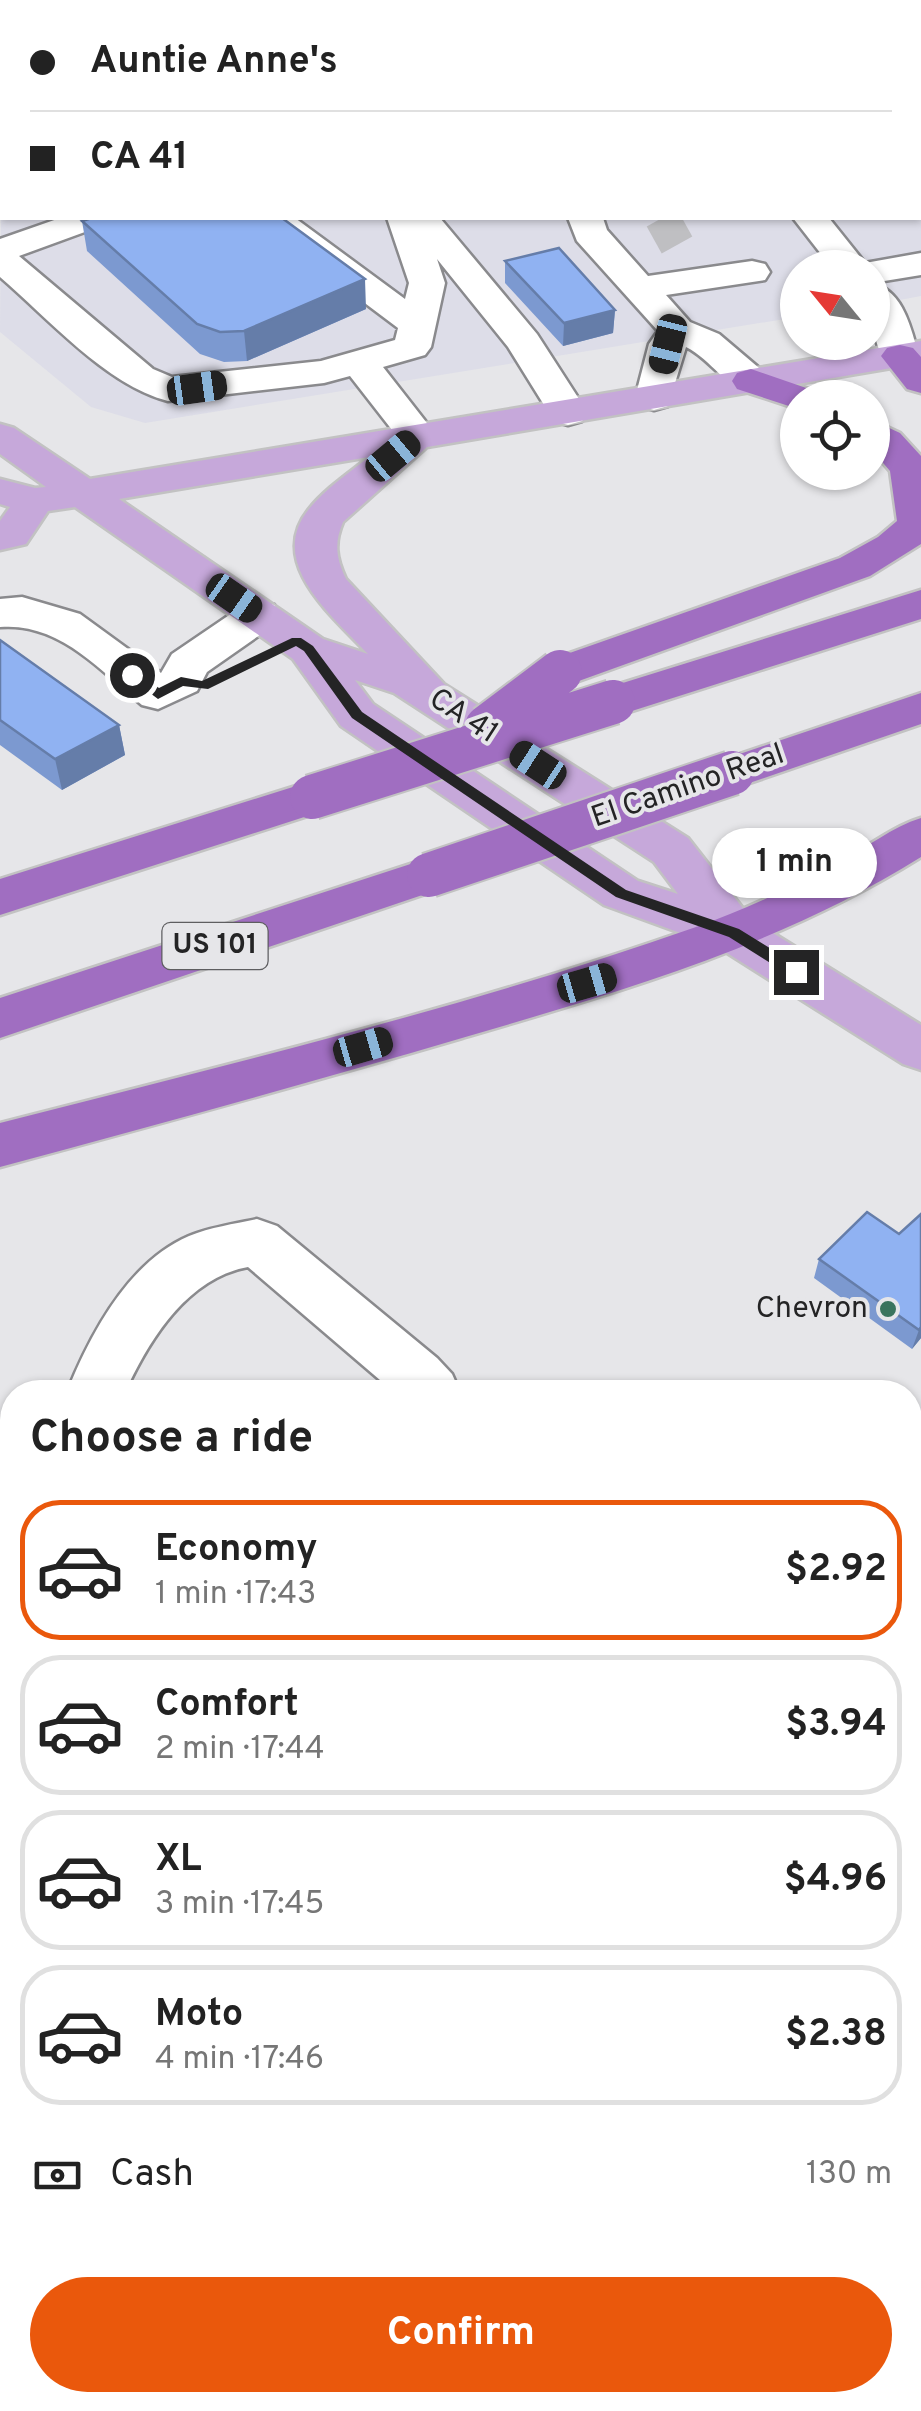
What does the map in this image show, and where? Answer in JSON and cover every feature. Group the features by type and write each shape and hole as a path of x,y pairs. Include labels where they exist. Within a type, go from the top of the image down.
{"highway":[{"path":"751,382 780,392"},
{"path":"452,753 560,672 855,567 893,546 920,524 916,478 890,442"},
{"path":"0,897 921,604"},
{"name":"El Camino Real","path":"0,1018 921,708"},
{"path":"0,1145 251,1079 587,983 734,933 858,873 921,835"}],"main road":[{"path":"0,537 12,535 17,496 78,491 751,382 904,338"},
{"name":"CA 41","path":"0,436 302,645 410,683 671,850 734,933"},
{"path":"417,436 325,516 316,537 316,560 328,585 438,701"},
{"name":"CA 41","path":"302,645 357,715 621,894 734,933 921,1050"}],"street":[{"path":"77,220 4,246 139,376 168,389 324,372 412,347 428,282 407,220"},
{"path":"275,220 417,325"},
{"path":"424,220 524,342 568,413"},
{"path":"813,220 837,250"},
{"path":"561,250 591,229 678,330 706,342 751,382"},
{"path":"678,245 698,279"},
{"path":"890,269 921,264"},
{"path":"638,288 752,272"},
{"path":"654,398 668,344 678,330"},
{"path":"359,362 417,436"},
{"path":"0,612 12,610 57,617 158,694 181,681 188,664 259,615"},
{"path":"181,681 204,686 302,645"},
{"path":"101,1380 120,1338 167,1283 207,1254 257,1242 420,1380"}],"shaded area":[{"path":"1,220 921,220 921,296 890,302 890,250 780,250 780,320 145,423 91,407 0,332"}],"building":[{"path":"285,220 365,279 244,331 220,332 197,324 82,221"},
{"path":"559,248 615,310 564,323 505,261"},
{"path":"0,640 119,725 55,759 0,720"},
{"name":"Chevron","path":"867,1212 899,1234 921,1214 919,1330 819,1259"}],"tunnel":[{"path":"663,220 677,245"}],"place":[{"name":"Chevron","path":"888,1309"}],"route":[{"path":"132,675 158,694 181,681 204,686 296,641 308,648 357,715 621,894 734,933 796,972"}]}
